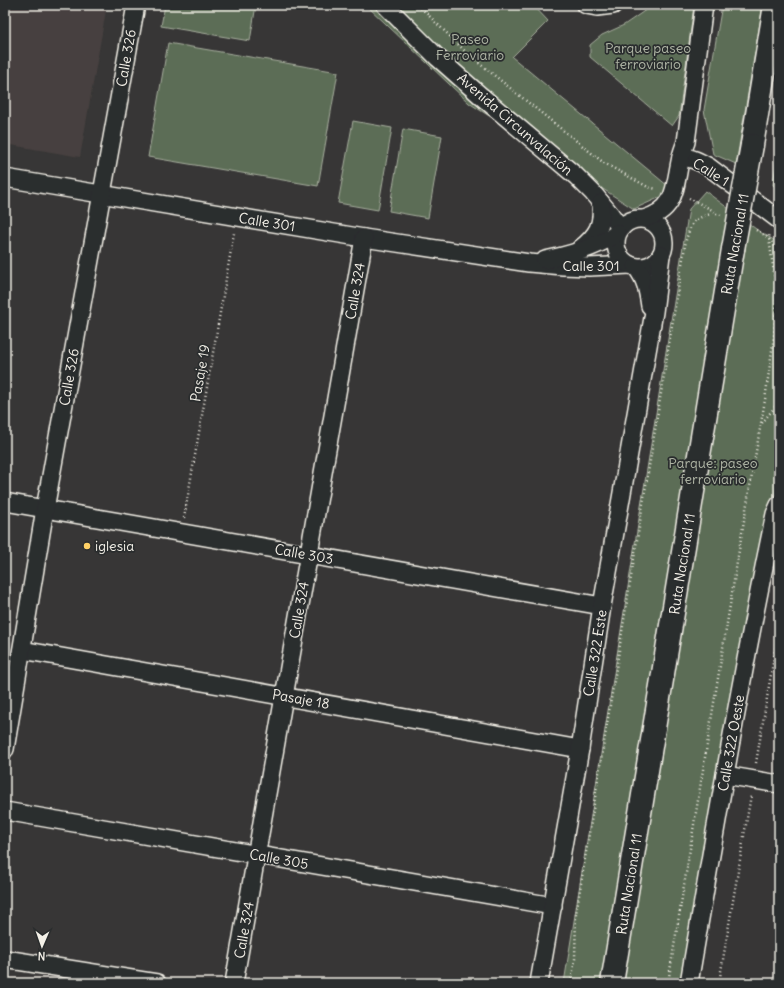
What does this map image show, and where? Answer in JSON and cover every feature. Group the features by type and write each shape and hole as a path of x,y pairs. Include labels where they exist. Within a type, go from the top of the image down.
{"highway":[{"name":"Ruta Nacional 11","path":"612,983 733,249 775,5"}],"street":[{"name":"Calle 326","path":"5,749 45,509 136,5"},
{"name":"Avenida Circunvalación","path":"385,5 438,58 576,176 597,198 616,222 618,231"},
{"path":"586,5 596,7 613,5"},
{"path":"677,194 677,184 684,152 704,5"},
{"path":"663,250 657,261 650,265 644,267 633,266 624,261 618,255 615,240 618,231 624,224 630,221 654,216 668,205 683,187 685,174 684,152"},
{"name":"Calle 1","path":"684,152 709,167 775,226"},
{"name":"Calle 1","path":"685,174 690,170 707,170 775,226"},
{"name":"Calle 301","path":"5,178 364,238 529,263 589,267 633,266"},
{"name":"Calle 322 Este","path":"539,983 580,749 602,606 652,322 667,226 677,194"},
{"name":"Avenida Circunvalación","path":"597,198 613,207 640,219 651,221 657,225 664,237 663,250"},
{"path":"576,252 590,241 599,228 602,215 597,198"},
{"name":"Calle 301","path":"529,263 556,258 576,252 604,241 618,231"},
{"name":"Calle 324","path":"234,983 364,238"},
{"name":"Calle 322 Este","path":"633,266 640,272 646,283 652,322"},
{"name":"Calle 303","path":"5,502 602,606"},
{"name":"Calle 322 Oeste","path":"689,983 725,775 761,582 775,514 779,505"},
{"name":"Pasaje 18","path":"22,650 580,749"},
{"path":"725,775 779,784"},
{"name":"Calle 305","path":"5,811 553,906"},
{"path":"5,959 158,983"}],"path":[{"path":"418,5 470,56 604,163 648,187 691,198 724,216"},
{"path":"570,983 575,959 576,914 686,240 694,222 701,217 716,213"},
{"name":"Pasaje 19","path":"182,533 237,217"},
{"path":"753,229 760,232 775,226"},
{"path":"775,226 779,252"},
{"path":"668,983 761,423 774,336 777,296 775,226"},
{"path":"761,423 779,402"},
{"path":"719,983 779,627"}],"shaded area":[{"path":"5,5 107,5 80,157 5,144"}],"green space":[{"path":"165,5 256,5 250,41 161,26"},
{"name":"Paseo Ferroviario","path":"366,5 533,5 548,21 512,57 674,191 634,209 469,103"},
{"name":"Parque paseo ferroviario","path":"653,5 694,5 679,116 672,126 590,57 590,45 602,35 624,25"},
{"path":"722,5 763,5 736,164 713,154 704,110"},
{"path":"168,43 338,72 318,186 148,157"},
{"path":"353,121 392,128 378,210 338,203"},
{"path":"403,129 442,136 428,218 389,211"},
{"path":"779,143 779,189 773,185"},
{"name":"Parque: paseo ferroviario","path":"705,191 760,232 779,243 779,476 748,608 701,864 681,983 564,983 689,209"}],"place":[{"name":"iglesia","path":"87,546"}]}
